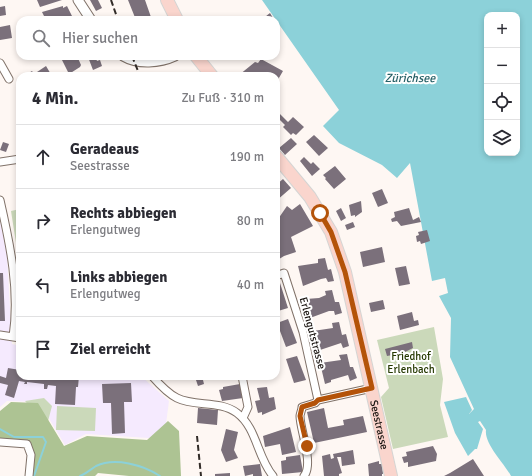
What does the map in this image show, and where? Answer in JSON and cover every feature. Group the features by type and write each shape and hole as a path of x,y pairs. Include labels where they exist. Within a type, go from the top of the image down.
{"main road":[{"path":"168,0 175,16"},
{"path":"199,60 209,72"},
{"name":"Seestrasse","path":"280,161 310,197 331,232 345,272 391,476"}],"street":[{"path":"78,0 88,16"},
{"path":"133,60 144,62 161,60"},
{"path":"0,63 9,80"},
{"path":"0,162 16,160"},
{"path":"0,200 12,251 16,338 0,335"},
{"name":"Erlengutstrasse","path":"280,274 284,273 303,332 318,400"},
{"path":"157,380 177,398 227,408 243,418 249,427 259,453 273,476"},
{"path":"243,380 248,408 243,418"},
{"path":"304,476 307,471 307,446 300,416 302,407 315,403 318,400 372,388"},
{"path":"0,442 27,444 31,455 29,476"}],"shaded area":[{"path":"0,221 7,254 12,344 16,345 16,380 145,380 169,401 164,439 86,434 65,445 39,402 7,401 0,407"}],"green space":[{"path":"16,210 16,243 11,211"},
{"name":"Friedhof Erlenbach","path":"434,327 443,379 440,405 448,437 393,449 381,397 389,388 377,340"},
{"path":"44,398 52,406 47,425 25,401"},
{"path":"11,402 38,403 64,446 87,436 147,440 168,421 179,431 181,476 129,476 98,473 95,476 32,476 32,454 16,440 0,440 0,411"},
{"path":"57,406 96,408 95,431 56,430"}],"water":[{"name":"Zürichsee","path":"262,0 532,0 532,476 511,476 491,448 486,436 486,430 480,421 478,422 483,429 477,449 475,449 468,456 455,433 444,402 466,397 472,410 469,414 474,409 450,357 451,318 439,296 448,293 445,278 432,281 410,163 397,178 382,165 339,143 323,126 339,110 280,26 280,16 273,16"}],"building":[{"path":"37,0 62,0 40,7"},
{"path":"90,0 98,0 102,8 96,11"},
{"path":"128,0 145,0 151,16 134,16"},
{"path":"5,6 6,15 0,16 0,7"},
{"path":"67,6 72,16 44,16 42,12"},
{"path":"10,25 12,38 0,40 0,27"},
{"path":"62,60 79,60 81,65 80,67 72,72 68,72"},
{"path":"89,60 100,60 102,66 93,70"},
{"path":"260,60 263,60 283,71 280,76 280,72 243,72 255,62 258,63"},
{"path":"46,66 50,72 37,72"},
{"path":"280,114 288,122 293,117 304,127 296,135 293,133 291,135 283,127 285,125 280,120"},
{"path":"314,135 328,148 319,156 306,142"},
{"path":"291,138 297,144 285,155 280,147"},
{"path":"3,142 9,144 6,152 0,150"},
{"path":"304,157 311,164 313,162 320,169 312,176 300,161"},
{"path":"335,166 346,179 334,189 323,175"},
{"path":"283,179 291,188 280,198 280,182"},
{"path":"382,189 388,203 378,207 372,193"},
{"path":"361,201 362,212 355,217 355,215 351,216 349,205"},
{"path":"300,204 313,226 291,237 296,252 280,258 280,216 287,206 292,210"},
{"path":"341,208 346,218 341,221 336,211"},
{"path":"409,208 413,220 419,217 421,222 401,226 397,221 392,222 391,219 395,217 394,212"},
{"path":"353,222 355,227 347,230 345,225"},
{"path":"427,230 430,241 421,244 420,241 417,242 416,236 419,235 418,232"},
{"path":"382,247 385,262 363,267 360,252"},
{"path":"325,258 328,270 331,269 334,281 328,282 326,278 303,286 298,266 318,263 318,259"},
{"path":"406,266 410,284 399,286 395,268"},
{"path":"0,273 3,273 5,321 0,321"},
{"path":"280,283 288,308 280,310"},
{"path":"332,290 335,302 339,302 342,313 335,315 334,311 329,311 310,318 306,299 319,298 326,295 325,291"},
{"path":"383,300 385,309 371,312 369,303"},
{"path":"412,312 414,321 418,320 419,325 400,330 397,316"},
{"path":"288,319 297,343 286,347 280,331 280,322"},
{"path":"339,322 342,335 346,334 349,346 343,348 341,343 317,351 313,331 333,328 332,323"},
{"path":"412,342 413,348 403,353 387,356 385,349"},
{"path":"347,354 350,367 353,367 357,378 350,381 348,375 331,380 331,382 325,384 320,363 341,360 339,355"},
{"path":"297,356 306,380 294,383 286,359"},
{"path":"8,368 16,369 16,380 79,380 78,387 76,387 75,405 55,404 56,386 48,385 47,389 44,389 44,384 27,382 27,384 24,384 25,382 19,381 14,398 5,395 8,385 0,383 0,376 6,378"},
{"path":"196,380 203,380 204,384 198,386"},
{"path":"131,383 132,402 124,402 125,433 112,434 111,403 103,403 102,384"},
{"path":"240,384 243,398 222,401 219,390 223,389 223,387"},
{"path":"267,387 269,398 274,397 276,409 262,415 262,412 258,413 255,401 260,400 257,388"},
{"path":"198,408 218,410 217,425 197,423"},
{"path":"324,408 328,428 344,425 343,420 363,416 367,432 314,443 307,412"},
{"path":"290,427 296,452 282,455 280,444 265,447 263,436"},
{"path":"226,429 238,432 234,450 238,458 226,462 221,450"},
{"path":"433,446 437,454 436,461 408,467 408,462 404,463 402,457 407,456 406,452"},
{"path":"353,450 355,464 342,466 341,457 337,457 342,473 339,474 339,476 324,476 322,456 330,454 331,459 334,458 333,454"},
{"path":"300,455 303,472 282,474 281,461 286,460 286,457"},
{"path":"473,459 484,476 444,476 450,473"},
{"path":"379,461 379,464 382,464 382,476 369,476 368,464"},
{"path":"260,464 262,476 253,476 253,474 245,476 243,466"},
{"path":"230,473 230,476 215,476 215,474"}],"waterway":[{"path":"0,429 14,437 43,437 46,442 34,476"},
{"path":"80,476 96,466 112,462 120,462 137,466 160,476"}],"railway":[{"path":"111,0 117,16"},
{"path":"134,60 138,72"},
{"path":"197,436 201,476"}],"route":[{"path":"307,446 300,416 302,407 315,403 318,400 372,388 354,316 345,272 331,232 320,213"}]}
